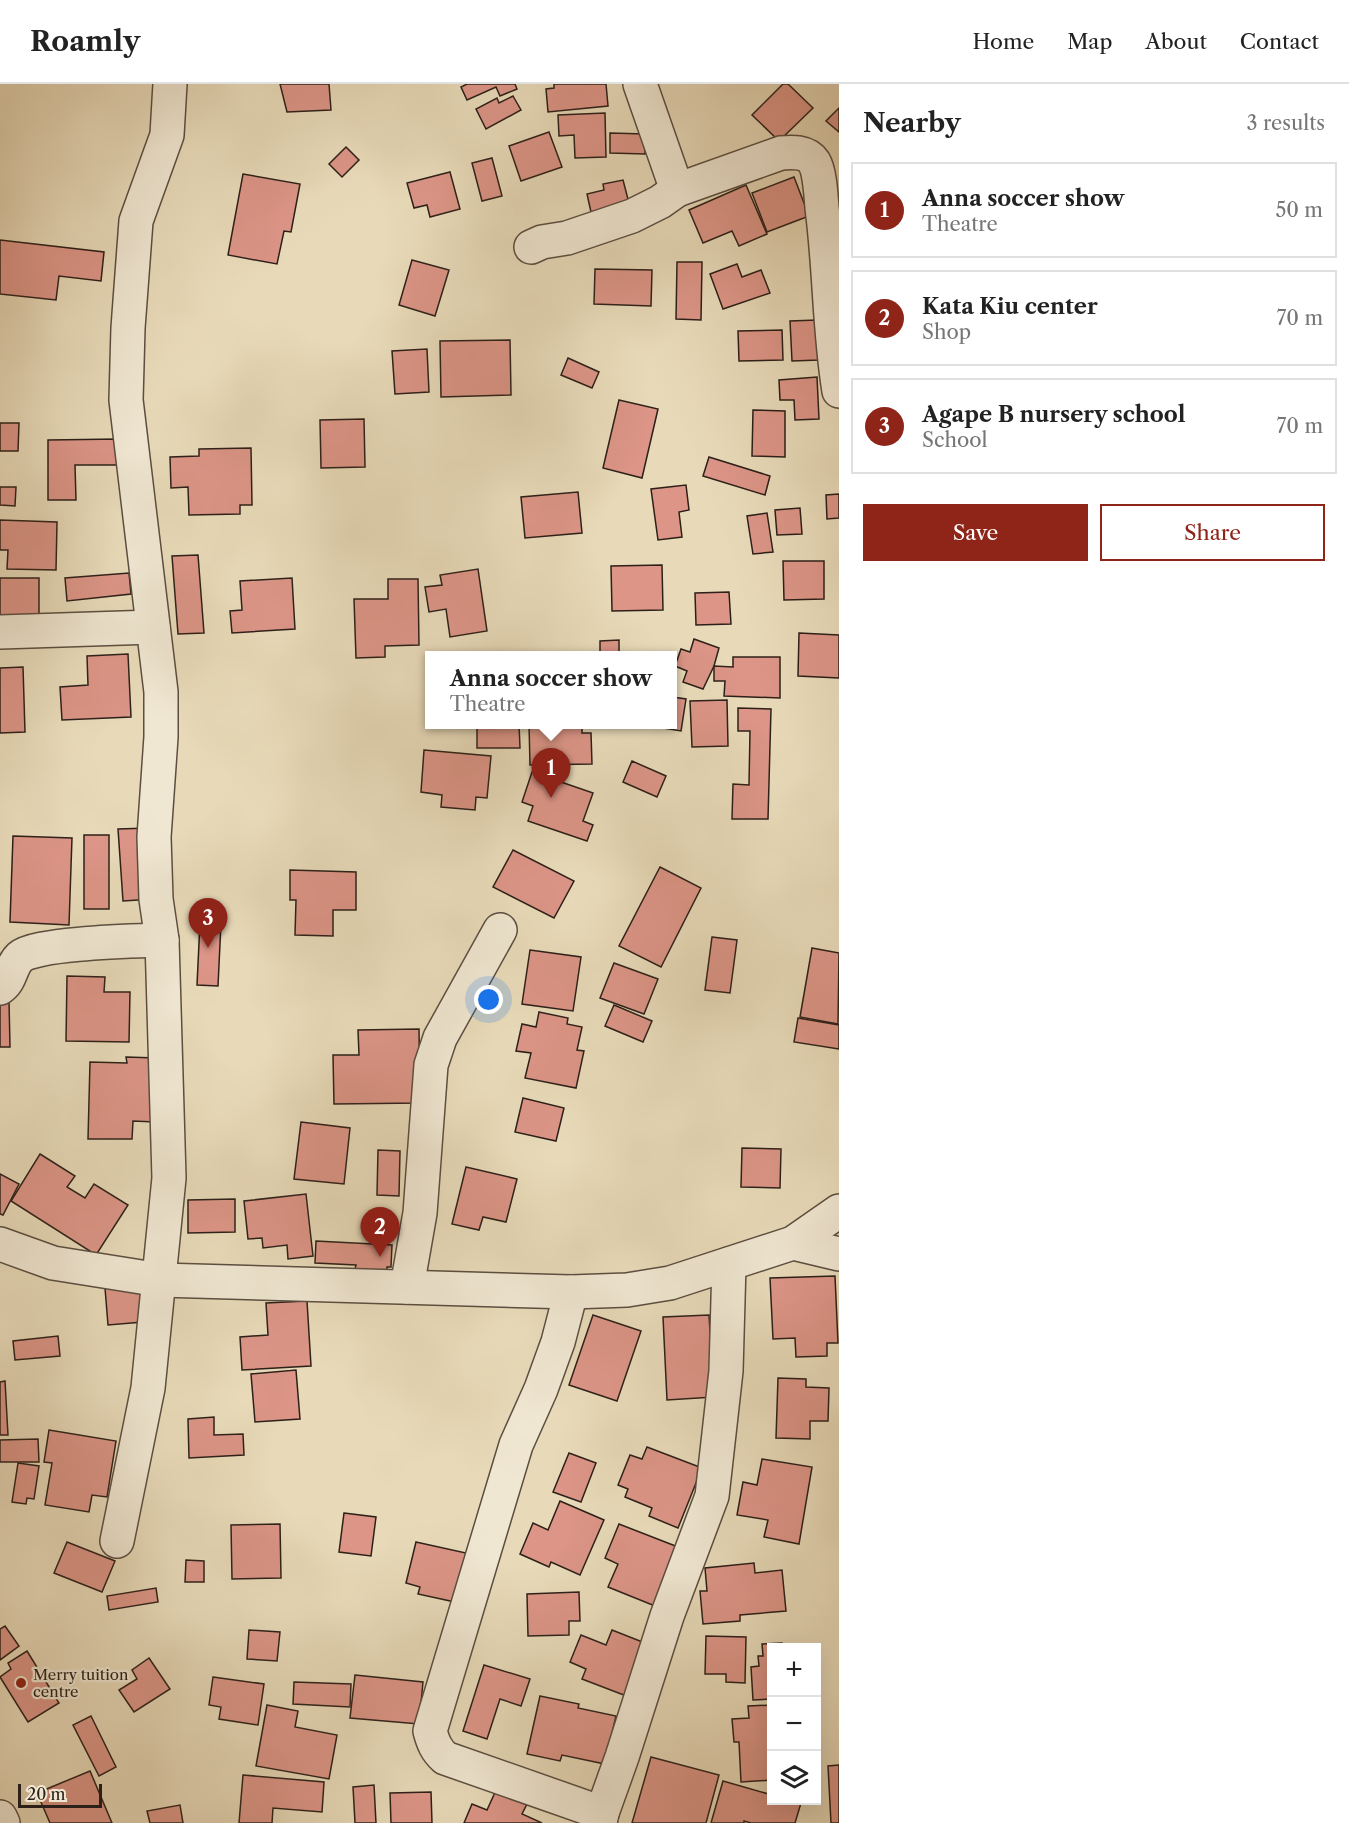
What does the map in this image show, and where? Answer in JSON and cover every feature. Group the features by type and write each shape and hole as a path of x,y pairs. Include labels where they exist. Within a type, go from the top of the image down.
{"street":[{"path":"117,1541 148,1388 169,1178 162,939 156,899 154,837 161,737 161,692 126,400 128,328 136,221 167,135 170,84"},
{"path":"640,84 677,190"},
{"path":"531,247 542,242 567,238 632,216 660,202 677,190 781,153 805,154 814,163 820,185 829,258 839,391"},
{"path":"0,632 153,627"},
{"path":"407,1287 420,1213 431,1065 440,1038 500,930"},
{"path":"0,988 9,980 20,956 27,953 104,942 162,939"},
{"path":"0,1244 53,1263 160,1280 571,1292 627,1290 670,1283 793,1243 839,1212"},
{"path":"793,1243 839,1254"},
{"path":"571,1292 558,1342 541,1389 516,1444 430,1731 439,1752 445,1758 601,1818 667,1616 712,1496 726,1371 729,1264"},
{"path":"0,1817 3,1823"}],"building":[{"path":"280,84 329,84 331,110 287,112"},
{"path":"467,84 515,84 517,89 500,96 496,87 467,100 461,87"},
{"path":"554,84 606,84 608,106 548,112 546,89 554,88"},
{"path":"783,84 788,84 813,108 779,141 752,115"},
{"path":"513,96 521,110 486,129 476,109 497,98 499,103"},
{"path":"839,108 839,132 826,121"},
{"path":"605,113 606,157 575,158 574,135 559,136 558,115"},
{"path":"549,132 562,167 521,181 509,146"},
{"path":"610,133 645,134 645,154 610,153"},
{"path":"346,147 359,160 342,177 329,164"},
{"path":"492,158 502,196 482,201 472,163"},
{"path":"450,172 460,209 430,217 427,205 414,208 407,183"},
{"path":"243,174 300,184 291,232 284,231 277,264 228,255"},
{"path":"794,177 809,216 767,232 752,193"},
{"path":"623,180 629,203 591,212 587,194 604,190 603,184"},
{"path":"746,185 767,234 739,246 732,231 703,243 689,210"},
{"path":"0,240 104,252 101,281 59,276 56,300 0,294"},
{"path":"412,260 449,270 435,316 399,305"},
{"path":"677,262 702,262 701,320 676,319"},
{"path":"737,264 742,277 761,270 770,293 723,309 710,274"},
{"path":"595,269 652,270 651,306 594,304"},
{"path":"817,320 819,360 792,361 790,321"},
{"path":"782,330 783,360 739,361 738,331"},
{"path":"510,340 511,395 441,397 440,341"},
{"path":"427,349 429,392 395,394 392,351"},
{"path":"568,358 599,372 592,388 561,375"},
{"path":"817,377 819,419 795,420 794,400 780,400 779,380"},
{"path":"619,400 658,409 642,478 603,468"},
{"path":"753,410 785,411 785,457 752,456"},
{"path":"364,419 365,467 321,468 320,420"},
{"path":"0,423 19,423 18,451 0,451"},
{"path":"119,439 119,465 75,465 76,500 48,500 48,440"},
{"path":"251,448 252,505 240,505 240,514 189,515 188,487 171,488 170,457 199,456 199,449"},
{"path":"709,457 770,476 765,495 703,476"},
{"path":"686,485 689,510 679,512 682,537 658,540 651,489"},
{"path":"0,487 16,487 15,506 0,505"},
{"path":"578,492 582,533 525,538 521,497"},
{"path":"839,494 839,518 827,519 826,495"},
{"path":"800,508 802,534 777,535 775,510"},
{"path":"767,513 773,552 753,554 747,516"},
{"path":"0,520 57,522 56,570 7,569 8,550 0,550"},
{"path":"198,555 204,633 178,634 172,556"},
{"path":"783,561 824,561 824,599 784,600"},
{"path":"662,565 663,610 612,611 611,566"},
{"path":"478,569 487,631 450,637 446,609 429,612 425,587 442,585 440,575"},
{"path":"129,573 131,594 67,601 65,578"},
{"path":"0,578 39,578 39,621 0,621"},
{"path":"292,578 295,629 232,633 230,611 242,610 240,581"},
{"path":"388,579 418,579 419,645 385,646 385,657 356,658 354,599 388,599"},
{"path":"729,592 731,624 696,625 695,593"},
{"path":"799,633 839,635 839,678 798,676"},
{"path":"694,639 719,648 714,666 703,689 683,682 687,671 677,667 681,649 690,652"},
{"path":"619,640 619,651 600,651 600,641"},
{"path":"128,654 131,717 62,720 60,687 88,685 87,656"},
{"path":"733,657 780,657 780,698 724,696 725,681 714,681 714,666 733,667"},
{"path":"23,667 25,732 0,733 0,668"},
{"path":"677,698 686,699 681,731 669,729 677,729"},
{"path":"727,700 728,746 692,747 690,701"},
{"path":"738,708 771,709 768,819 732,819 733,784 749,785 750,731 738,731"},
{"path":"477,729 519,729 520,748 477,748"},
{"path":"529,729 582,729 582,733 591,733 592,764 530,765"},
{"path":"424,750 491,756 487,798 476,797 475,810 441,807 442,795 421,792"},
{"path":"632,761 666,776 657,797 623,782"},
{"path":"532,772 593,793 583,821 593,825 587,841 528,821 533,806 522,802"},
{"path":"149,828 153,899 123,901 118,829"},
{"path":"84,835 109,835 109,909 84,909"},
{"path":"13,836 72,838 69,925 10,922"},
{"path":"513,850 574,881 554,918 493,887"},
{"path":"660,867 701,888 661,967 619,946"},
{"path":"290,870 356,872 356,910 333,910 333,936 295,935 296,900 290,900"},
{"path":"200,922 221,923 218,986 197,985"},
{"path":"712,937 737,940 730,993 705,990"},
{"path":"812,948 839,953 838,1024 800,1017"},
{"path":"530,950 581,957 573,1011 522,1004"},
{"path":"614,963 658,979 644,1014 600,998"},
{"path":"67,976 105,977 104,992 130,992 129,1042 66,1041"},
{"path":"0,1000 9,1000 10,1047 0,1047"},
{"path":"614,1005 652,1021 643,1042 605,1026"},
{"path":"539,1012 568,1018 567,1024 582,1027 577,1050 584,1051 576,1088 525,1078 531,1053 516,1051 522,1024 536,1027"},
{"path":"798,1018 839,1025 839,1049 794,1042"},
{"path":"419,1029 420,1103 334,1104 333,1055 359,1055 358,1030"},
{"path":"126,1057 156,1058 155,1122 133,1121 132,1139 88,1139 90,1062 127,1063"},
{"path":"523,1098 564,1108 556,1141 515,1132"},
{"path":"301,1122 350,1128 344,1184 294,1179"},
{"path":"742,1148 781,1149 780,1188 741,1187"},
{"path":"378,1150 400,1151 399,1196 377,1195"},
{"path":"40,1154 75,1176 67,1187 85,1198 94,1184 128,1205 96,1255 11,1201"},
{"path":"466,1167 517,1179 506,1222 483,1217 479,1230 452,1224"},
{"path":"0,1174 19,1184 3,1215 0,1214"},
{"path":"306,1194 313,1256 288,1259 287,1245 263,1248 262,1238 248,1239 244,1201"},
{"path":"235,1199 235,1232 188,1233 188,1200"},
{"path":"316,1241 392,1245 391,1267 387,1267 387,1271 355,1269 356,1265 315,1263"},
{"path":"835,1276 838,1343 827,1343 827,1356 796,1357 795,1338 773,1339 770,1278"},
{"path":"141,1286 143,1322 108,1325 105,1288"},
{"path":"307,1301 311,1366 242,1370 240,1337 268,1335 266,1303"},
{"path":"593,1315 641,1331 617,1401 569,1385"},
{"path":"709,1315 714,1397 667,1400 663,1317"},
{"path":"58,1336 60,1356 15,1360 13,1341"},
{"path":"296,1370 300,1419 255,1422 251,1374"},
{"path":"778,1378 806,1379 806,1387 829,1388 828,1421 810,1421 810,1439 776,1438"},
{"path":"5,1381 8,1435 0,1435 0,1382"},
{"path":"214,1417 214,1435 243,1434 244,1455 189,1458 188,1419"},
{"path":"49,1430 116,1441 107,1497 92,1495 89,1512 45,1505 52,1463 44,1462"},
{"path":"38,1439 39,1462 0,1462 0,1440"},
{"path":"647,1447 702,1468 678,1528 649,1516 652,1508 625,1497 628,1489 618,1485 630,1455 642,1459"},
{"path":"569,1453 596,1463 581,1502 553,1492"},
{"path":"762,1459 812,1467 799,1544 764,1537 768,1520 737,1515 743,1482 757,1485"},
{"path":"18,1463 39,1466 34,1499 27,1498 26,1504 12,1502"},
{"path":"560,1501 604,1520 580,1575 551,1562 549,1567 520,1554 533,1523 548,1530"},
{"path":"344,1513 376,1517 371,1556 339,1552"},
{"path":"280,1524 281,1578 232,1579 231,1525"},
{"path":"619,1524 678,1547 655,1606 608,1587 618,1564 605,1558"},
{"path":"67,1542 115,1561 102,1592 54,1573"},
{"path":"416,1542 466,1553 455,1602 418,1594 420,1587 406,1583"},
{"path":"186,1560 204,1561 204,1582 185,1582"},
{"path":"754,1563 755,1573 782,1570 786,1611 740,1615 740,1621 703,1624 700,1591 707,1591 705,1568"},
{"path":"156,1588 158,1602 109,1610 107,1596"},
{"path":"579,1592 580,1621 569,1621 569,1635 528,1636 527,1594"},
{"path":"5,1626 19,1646 0,1660 0,1629"},
{"path":"249,1630 280,1632 277,1661 247,1659"},
{"path":"612,1630 650,1645 629,1697 582,1679 586,1669 570,1662 581,1635 606,1645"},
{"path":"706,1636 746,1637 745,1683 726,1682 726,1674 705,1674"},
{"path":"762,1644 767,1644 767,1699 753,1700 751,1667 759,1666 758,1656 763,1656"},
{"path":"27,1651 59,1703 28,1722 0,1677 11,1669 8,1663"},
{"path":"149,1658 170,1689 134,1712 119,1690 137,1679 132,1670"},
{"path":"484,1665 530,1679 521,1706 500,1699 487,1739 463,1731"},
{"path":"355,1675 423,1682 419,1724 350,1718"},
{"path":"213,1677 264,1684 258,1725 219,1719 221,1707 209,1705"},
{"path":"294,1682 351,1684 350,1707 293,1704"},
{"path":"540,1696 579,1704 578,1708 616,1716 605,1764 562,1755 560,1761 527,1754"},
{"path":"267,1705 298,1711 295,1727 337,1735 329,1779 256,1766"},
{"path":"767,1705 767,1780 741,1782 739,1742 734,1742 732,1719 749,1718 748,1706"},
{"path":"91,1716 116,1767 99,1776 73,1725"},
{"path":"651,1757 719,1775 706,1823 632,1823"},
{"path":"839,1765 839,1823 831,1823 828,1766"},
{"path":"90,1771 112,1823 50,1823 37,1793"},
{"path":"243,1775 324,1782 322,1812 273,1808 272,1823 239,1823"},
{"path":"723,1781 767,1794 767,1805 800,1805 795,1823 744,1821 744,1823 711,1823"},
{"path":"374,1785 376,1823 355,1823 353,1787"},
{"path":"497,1788 528,1802 522,1814 542,1823 464,1823 472,1804 487,1810"},
{"path":"431,1792 432,1823 391,1823 390,1793"},
{"path":"180,1805 183,1823 150,1823 147,1811"}],"place":[{"name":"Anna soccer show","path":"551,798"},
{"name":"Agape B nursery school","path":"208,948"},
{"name":"Kata Kiu center","path":"380,1257"},
{"name":"Merry tuition centre","path":"21,1683"}]}
